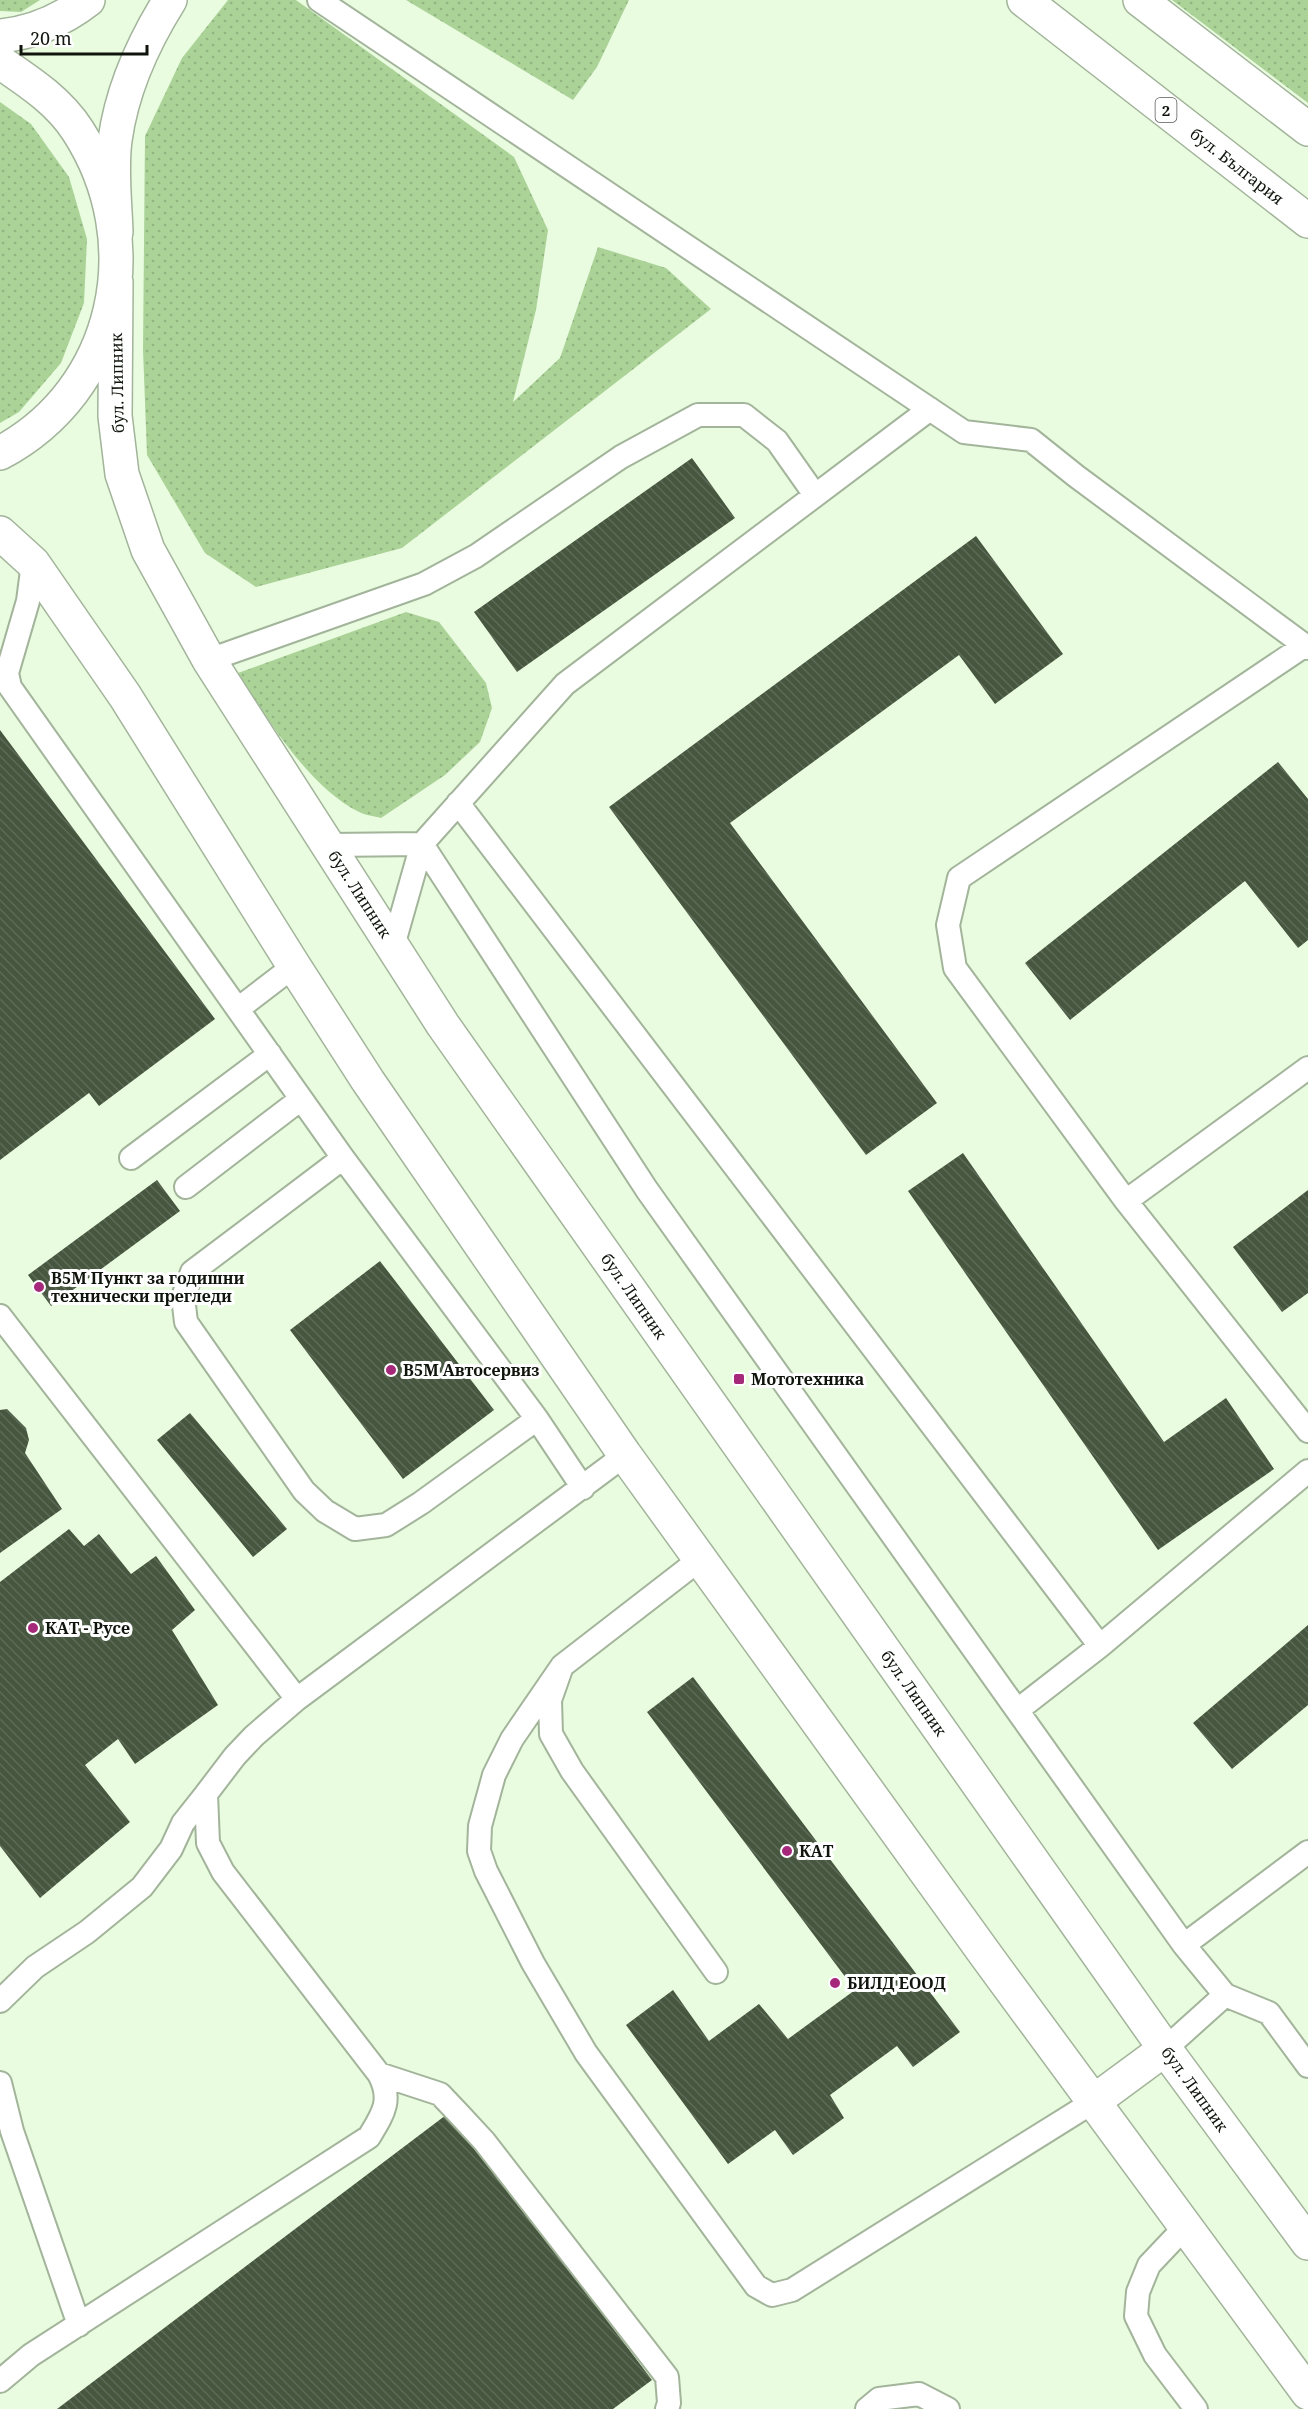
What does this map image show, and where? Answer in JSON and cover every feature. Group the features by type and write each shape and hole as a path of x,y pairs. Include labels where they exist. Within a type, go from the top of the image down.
{"main road":[{"path":"0,36 20,34 45,25 72,12 88,0"},
{"path":"0,453 25,440 69,397 101,343 116,282 115,142 122,108 143,48 170,0"},
{"name":"бул. България","path":"1024,0 1308,221"},
{"path":"1140,0 1308,129"},
{"path":"0,62 40,88 77,129 103,178 116,232"},
{"name":"бул. Липник","path":"116,282 114,416 122,474 148,550 210,660 450,1035 1165,2049 1308,2243"},
{"path":"0,533 33,563 125,696 368,1081 625,1455 1093,2102 1308,2393"},
{"path":"1093,2102 1165,2049"}],"lane":[{"path":"320,0 964,432 1031,440 1306,647 960,878 948,925 955,968 1126,1201 1308,1431"},
{"path":"393,946 422,844 565,684 930,409"},
{"path":"210,660 424,584 476,556 621,456 698,416 744,415 777,441 815,495"},
{"path":"33,563 28,601 7,673 10,687 343,1158 537,1419 583,1488"},
{"path":"458,803 1100,1646"},
{"path":"329,845 422,844"},
{"path":"422,844 647,1190 1184,1945 1225,1995 1269,2013 1308,2066"},
{"path":"238,1009 294,966"},
{"path":"131,1158 270,1054"},
{"path":"1126,1201 1308,1068"},
{"path":"186,1187 301,1099"},
{"path":"343,1158 192,1272 183,1297 186,1322 304,1491 325,1511 355,1529 386,1525 422,1503 537,1419"},
{"path":"0,1316 297,1699"},
{"path":"0,2001 35,1966 87,1932 142,1887 171,1849 183,1823 235,1756 254,1736 297,1699 625,1455"},
{"path":"1018,1709 1100,1646 1308,1471"},
{"path":"699,1560 562,1666 512,1739 494,1775 480,1826 478,1851 486,1871 533,1964 586,2053 756,2286 772,2295 792,2290 1093,2102"},
{"path":"562,1666 550,1700 551,1734 572,1771 716,1972"},
{"path":"0,2381 31,2355 369,2138 382,2115 387,2097 386,2087 379,2074 223,1872 208,1843 206,1794"},
{"path":"1184,1945 1308,1852"},
{"path":"1165,2049 1225,1995"},
{"path":"379,2074 440,2094 484,2141 667,2378 669,2403 667,2409"},
{"path":"0,2084 12,2132 79,2325"},
{"path":"1185,2227 1149,2265 1138,2292 1136,2316 1155,2355 1196,2409"},
{"path":"867,2409 879,2399 919,2394 948,2409"}],"green space":[{"path":"0,0 40,0 21,12 0,11"},
{"path":"228,0 296,0 514,157 548,230 536,310 513,402 560,358 598,247 666,268 711,309 402,548 256,587 205,553 147,455 143,350 145,136 182,58"},
{"path":"406,0 629,0 597,67 573,100"},
{"path":"1172,0 1308,0 1308,103"},
{"path":"0,102 31,124 69,177 87,239 84,303 61,363 19,412 0,423"},
{"path":"406,612 439,622 486,683 492,708 480,742 445,775 381,818 359,812 341,801 306,769 276,731 238,673"}],"building":[{"path":"692,458 735,518 517,672 474,612"},
{"path":"976,536 1063,654 995,704 959,655 730,823 937,1103 866,1155 609,807"},
{"path":"0,730 215,1019 99,1106 89,1093 0,1160"},
{"path":"1278,762 1308,799 1308,940 1298,948 1245,881 1070,1020 1025,963"},
{"path":"963,1153 1164,1442 1226,1398 1274,1469 1158,1550 908,1191"},
{"path":"157,1180 180,1211 51,1306 28,1275"},
{"path":"1308,1190 1308,1293 1282,1312 1233,1247"},
{"name":"В5М Автосервиз","path":"380,1261 494,1410 403,1479 290,1330"},
{"path":"7,1409 26,1428 29,1440 25,1453 62,1509 0,1553 0,1410"},
{"path":"190,1413 287,1529 253,1557 157,1440"},
{"path":"69,1529 84,1546 99,1534 131,1574 156,1556 195,1610 172,1630 218,1705 135,1764 118,1739 85,1765 130,1822 40,1898 0,1846 0,1582"},
{"path":"1308,1625 1308,1705 1232,1769 1193,1723"},
{"name":"КАТ","path":"693,1677 960,2032 913,2067 897,2046 830,2095 844,2118 793,2155 775,2130 728,2164 626,2025 673,1990 709,2041 759,2004 788,2039 855,1990 647,1712"},
{"path":"450,2112 652,2380 613,2409 57,2409"}],"place":[{"name":"В5М Пункт за годишни технически прегледи","path":"39,1287"},
{"name":"В5М Автосервиз","path":"391,1370"},
{"name":"Мототехника","path":"739,1379"},
{"name":"КАТ - Русе","path":"33,1628"},
{"name":"КАТ","path":"787,1851"},
{"name":"БИЛД ЕООД","path":"835,1983"}]}
